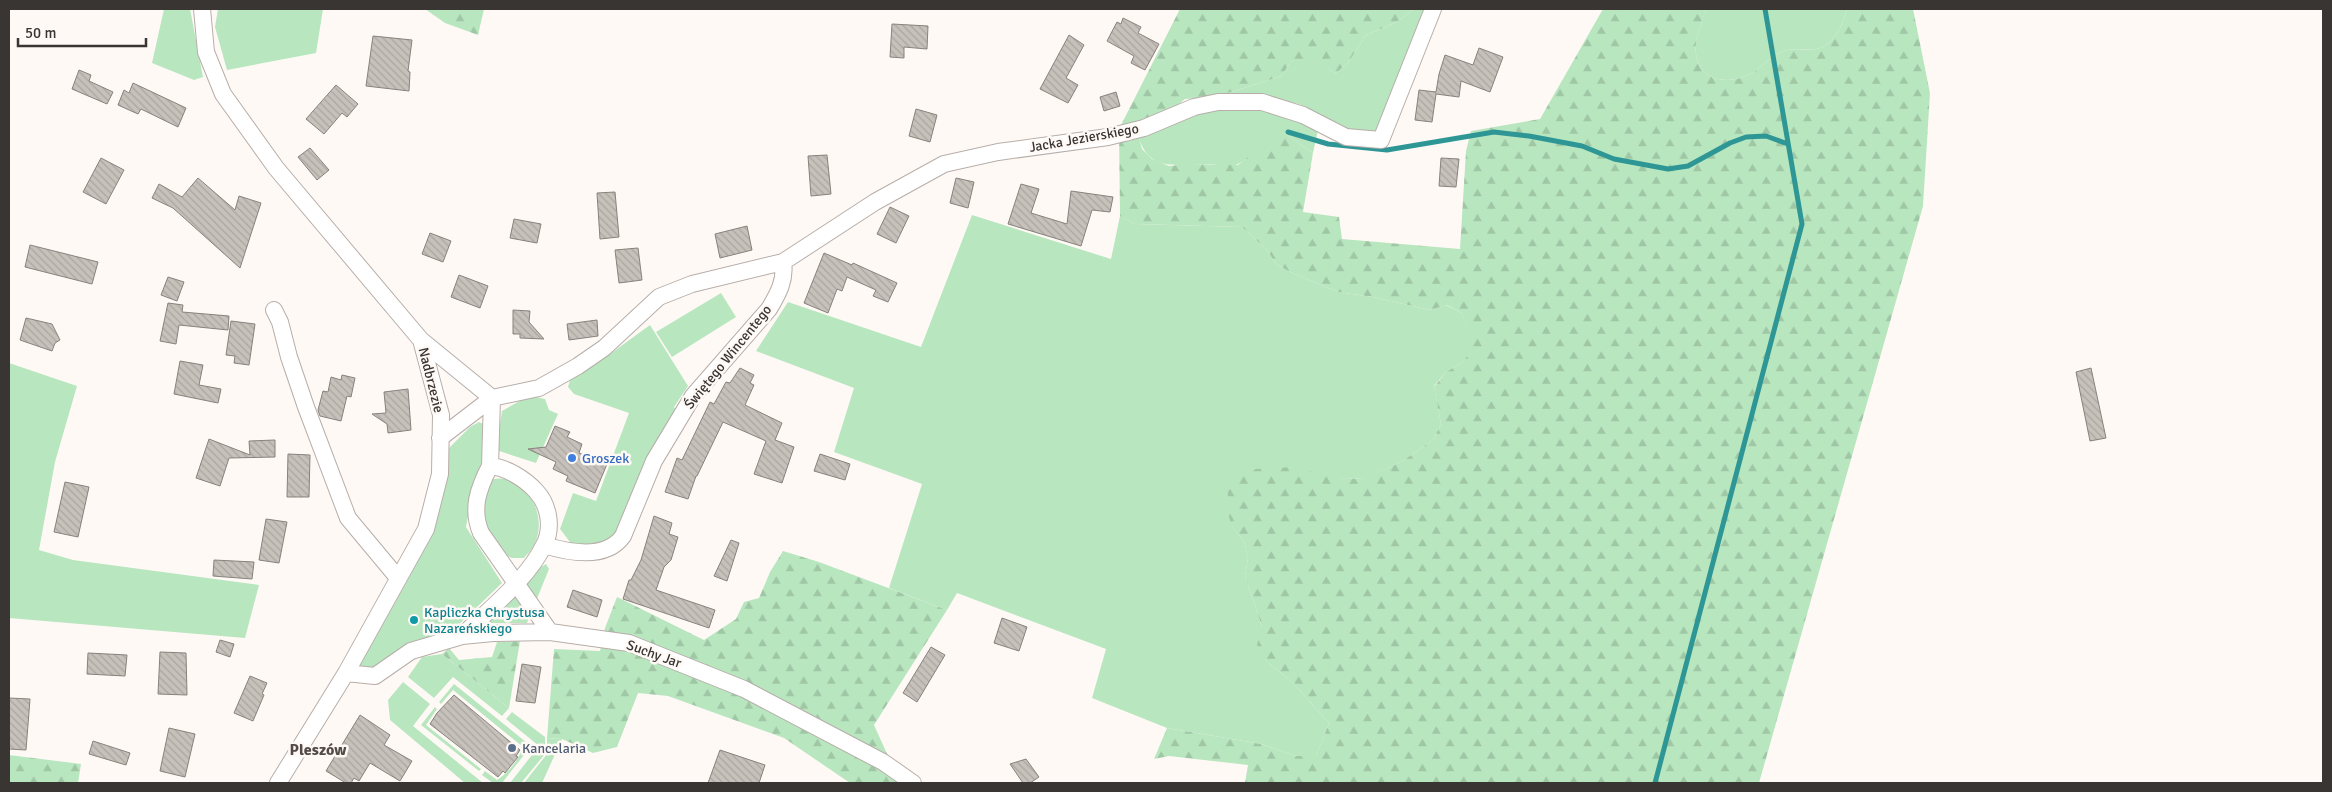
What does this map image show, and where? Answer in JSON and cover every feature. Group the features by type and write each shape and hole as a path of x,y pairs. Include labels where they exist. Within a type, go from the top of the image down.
{"street":[{"name":"Nadbrzezie","path":"202,9 203,31 211,68 232,106 276,168 421,340 441,415 440,474 426,529 346,673 278,783"},
{"name":"Jacka Jezierskiego","path":"783,262 875,202 944,164 998,152 1108,137 1144,128 1194,107 1218,102 1262,102 1304,115 1346,137 1381,140 1433,9"},
{"path":"440,438 492,398 539,388 578,366 604,348 659,297 692,284 783,262"},
{"name":"Świętego Wincentego","path":"544,545 578,553 609,550 624,536 654,461 693,396 769,308 783,281 783,262"},
{"path":"274,310 280,322 289,357 306,407 348,518 398,578"},
{"path":"421,340 492,398"},
{"path":"492,398 490,466 481,483 476,502 478,524 481,533 550,632"},
{"path":"462,636 516,584 544,545 548,521 542,498 530,484 499,467 490,466"},
{"name":"Suchy Jar","path":"346,673 376,676 411,651 462,636 493,633 550,632 629,643 744,688 883,762 913,783"}],"green space":[{"path":"164,9 190,9 203,77 194,80 152,63"},
{"path":"218,9 323,9 316,53 227,70 215,27"},
{"path":"425,9 484,9 478,35 445,23"},
{"path":"1180,9 1414,9 1397,22 1366,35 1348,63 1336,73 1306,59 1290,62 1282,76 1215,97 1185,99 1170,111 1136,127 1142,149 1152,159 1169,166 1188,164 1238,165 1267,142 1284,133 1313,153 1303,212 1339,217 1342,239 1460,249 1466,151 1471,131 1540,119 1603,9 1706,9 1697,37 1696,54 1703,70 1709,76 1724,80 1750,74 1773,56 1785,51 1816,49 1828,44 1837,34 1847,9 1913,9 1930,93 1923,206 1759,783 1245,783 1248,765 1169,756 1154,759 1167,728 1261,744 1296,756 1316,756 1329,723 1292,682 1266,661 1257,645 1262,627 1245,576 1248,558 1244,541 1232,527 1227,510 1228,491 1239,477 1256,469 1292,467 1345,479 1365,478 1401,462 1433,440 1441,424 1434,387 1446,372 1463,362 1473,347 1462,313 1447,305 1430,310 1373,297 1338,292 1292,273 1276,264 1267,250 1242,227 1135,224 1120,216 1119,129"},
{"path":"1414,9 1428,9 1380,135 1348,130 1299,104 1252,93 1215,97 1282,76 1290,62 1306,58 1336,73 1348,63 1366,35 1397,22"},
{"path":"1706,9 1847,9 1837,34 1828,44 1816,49 1785,51 1773,56 1750,74 1724,80 1709,76 1703,70 1696,54 1697,37"},
{"path":"1224,106 1262,106 1318,130 1313,153 1284,133 1237,165 1166,164 1149,156 1143,147 1138,135 1185,116"},
{"path":"972,215 1111,259 1120,216 1135,224 1242,227 1267,250 1276,264 1292,273 1338,292 1373,297 1430,310 1446,305 1462,313 1474,347 1463,362 1446,372 1434,386 1441,424 1433,440 1401,462 1366,478 1345,479 1327,476 1232,527 1244,541 1248,558 1245,576 1262,627 1266,661 1292,682 1329,723 1316,756 1296,756 1261,744 1167,728 1092,698 1106,649 957,593 947,610 889,588 922,484 834,452 854,388 756,351 788,302 921,347"},
{"path":"721,293 736,317 672,357 656,332"},
{"path":"650,325 688,386 674,407 677,412 617,536 601,547 573,546 560,529 573,493 596,501 629,413 574,394 568,387 571,377 594,359 599,362"},
{"path":"9,363 77,386 55,462 39,550 73,560 259,585 245,638 9,618"},
{"path":"536,397 545,399 549,410 558,414 536,463 496,450 502,411 525,398"},
{"path":"479,422 486,425 484,456 472,494 466,527 502,583 453,630 408,644 369,671 358,666 418,561 431,532 441,503 447,475 448,449 470,427"},
{"path":"493,479 505,479 516,483 532,499 537,510 538,534 533,547 524,558 507,556 492,539 485,525 482,513 484,495"},
{"path":"783,551 819,562 947,610 874,725 888,756 907,783 850,783 784,738 668,696 638,693 617,747 593,753 562,739 547,738 554,649 600,651 605,628 617,597 704,640 736,619 744,602 759,598 770,572"},
{"path":"546,564 549,569 536,601 528,595 526,583 536,570"},
{"path":"515,594 530,615 527,623 486,623"},
{"path":"520,641 509,708 442,654 449,648 459,660 492,657 497,642"},
{"path":"442,654 509,708 502,716 453,677 434,698 408,677 422,657"},
{"path":"403,682 430,704 413,726 483,783 465,783 390,720 388,700"},
{"path":"454,684 531,746 502,783 493,783 482,775 485,771 497,780 513,766 523,747 453,690 441,704 439,702"},
{"path":"435,707 437,709 426,725 481,769 479,771 421,725"},
{"path":"512,712 545,737 545,754 521,783 510,783 539,746 506,719"},
{"path":"547,738 562,739 542,783 524,783 547,754"},
{"path":"9,755 81,764 78,783 9,783"}],"building":[{"path":"1123,18 1141,27 1138,33 1159,44 1145,70 1131,63 1134,56 1107,41 1117,22 1121,24"},
{"path":"892,24 928,26 927,49 904,47 904,58 890,57"},
{"path":"1069,35 1084,45 1066,78 1078,85 1068,103 1040,89"},
{"path":"373,36 412,40 408,71 410,72 409,91 366,86"},
{"path":"1479,48 1503,57 1490,92 1461,81 1459,97 1436,94 1432,122 1415,120 1419,90 1436,92 1445,55 1473,65"},
{"path":"79,70 91,75 89,81 113,92 107,104 72,89"},
{"path":"133,83 186,108 178,127 141,109 138,114 118,105 124,90 129,93"},
{"path":"336,85 358,104 347,117 342,113 324,134 306,119"},
{"path":"1116,92 1120,106 1104,111 1100,97"},
{"path":"916,109 937,115 930,142 909,136"},
{"path":"310,148 329,170 317,180 298,157"},
{"path":"827,155 831,194 811,196 808,156"},
{"path":"101,158 124,170 106,204 83,192"},
{"path":"1441,158 1459,159 1456,187 1439,186"},
{"path":"198,178 235,210 239,196 261,203 240,268 173,208 152,198 159,184 182,197"},
{"path":"956,178 974,182 968,208 950,203"},
{"path":"1021,184 1039,189 1031,213 1067,224 1071,191 1113,197 1110,212 1092,210 1081,246 1008,224"},
{"path":"615,192 619,237 600,239 597,193"},
{"path":"890,207 909,216 896,243 877,234"},
{"path":"514,219 541,224 537,243 510,238"},
{"path":"747,226 752,250 720,258 715,234"},
{"path":"430,233 451,241 443,262 422,254"},
{"path":"30,245 98,262 92,284 25,267"},
{"path":"638,248 642,280 619,283 615,250"},
{"path":"824,253 852,265 853,263 897,283 888,302 873,296 876,290 847,277 842,291 837,289 828,313 804,303"},
{"path":"459,275 488,286 480,308 451,297"},
{"path":"168,277 184,282 177,301 161,295"},
{"path":"168,303 183,305 182,312 229,316 228,330 179,325 176,344 160,341"},
{"path":"513,310 530,311 529,322 544,339 520,338 520,334 513,334"},
{"path":"26,318 52,324 60,340 55,343 52,351 20,340"},
{"path":"597,320 598,336 569,340 567,324"},
{"path":"231,321 255,324 249,365 234,363 235,356 226,355"},
{"path":"180,361 203,365 199,385 221,389 218,403 174,394"},
{"path":"740,368 754,375 750,383 754,385 745,405 782,423 775,440 794,447 782,483 754,474 766,441 723,422 696,476 688,499 665,492 677,458 682,460 710,402 714,404 726,382 730,383"},
{"path":"2091,368 2106,438 2090,441 2076,372"},
{"path":"342,375 355,378 351,397 347,396 341,421 320,416 318,410 323,391 328,392 331,377 341,380"},
{"path":"408,389 411,430 388,433 387,424 372,414 386,413 384,392"},
{"name":"Groszek","path":"555,426 570,432 567,437 582,444 579,453 607,464 595,493 566,481 568,476 553,469 556,462 528,449 546,447"},
{"path":"209,439 250,455 249,441 275,440 275,457 229,458 220,486 196,478"},
{"path":"288,454 310,455 309,497 287,497"},
{"path":"820,454 850,464 845,480 814,471"},
{"path":"65,482 89,487 78,537 54,532"},
{"path":"654,516 672,523 669,534 678,537 671,560 664,567 656,590 715,610 709,628 623,599 629,580 631,580 641,560"},
{"path":"266,519 287,522 279,563 259,560"},
{"path":"731,540 739,543 727,581 714,576"},
{"path":"214,560 254,562 252,579 213,576"},
{"path":"573,590 602,600 597,617 567,607"},
{"path":"1002,618 1027,627 1019,651 994,643"},
{"path":"220,640 234,644 230,657 216,652"},
{"path":"931,647 945,655 917,702 903,693"},
{"path":"160,652 186,653 187,695 158,694"},
{"path":"88,653 127,655 125,676 87,674"},
{"path":"522,664 541,667 535,703 516,701"},
{"path":"250,676 267,683 253,721 234,713"},
{"path":"454,695 520,750 516,756 518,757 505,773 503,771 498,777 430,724 437,713"},
{"path":"9,698 30,699 26,750 9,749"},
{"path":"360,715 390,735 384,745 412,761 400,781 370,763 359,781 354,778 351,783 346,783 326,771"},
{"path":"169,728 195,734 185,777 160,771"},
{"path":"93,741 130,753 126,765 89,754"},
{"path":"720,750 765,765 759,783 708,783"},
{"path":"1026,759 1039,777 1030,783 1023,783 1010,764"}],"waterway":[{"path":"1655,783 1802,224 1765,9"},
{"path":"1288,132 1328,144 1387,150 1494,132 1529,136 1582,146 1614,159 1668,169 1688,166 1730,143 1746,137 1766,136 1788,144"}],"place":[{"name":"Groszek","path":"572,458"},
{"name":"Kapliczka Chrystusa Nazareńskiego","path":"414,620"},
{"name":"Kancelaria","path":"512,748"}],"district":[{"name":"Pleszów","path":"318,750"}]}
